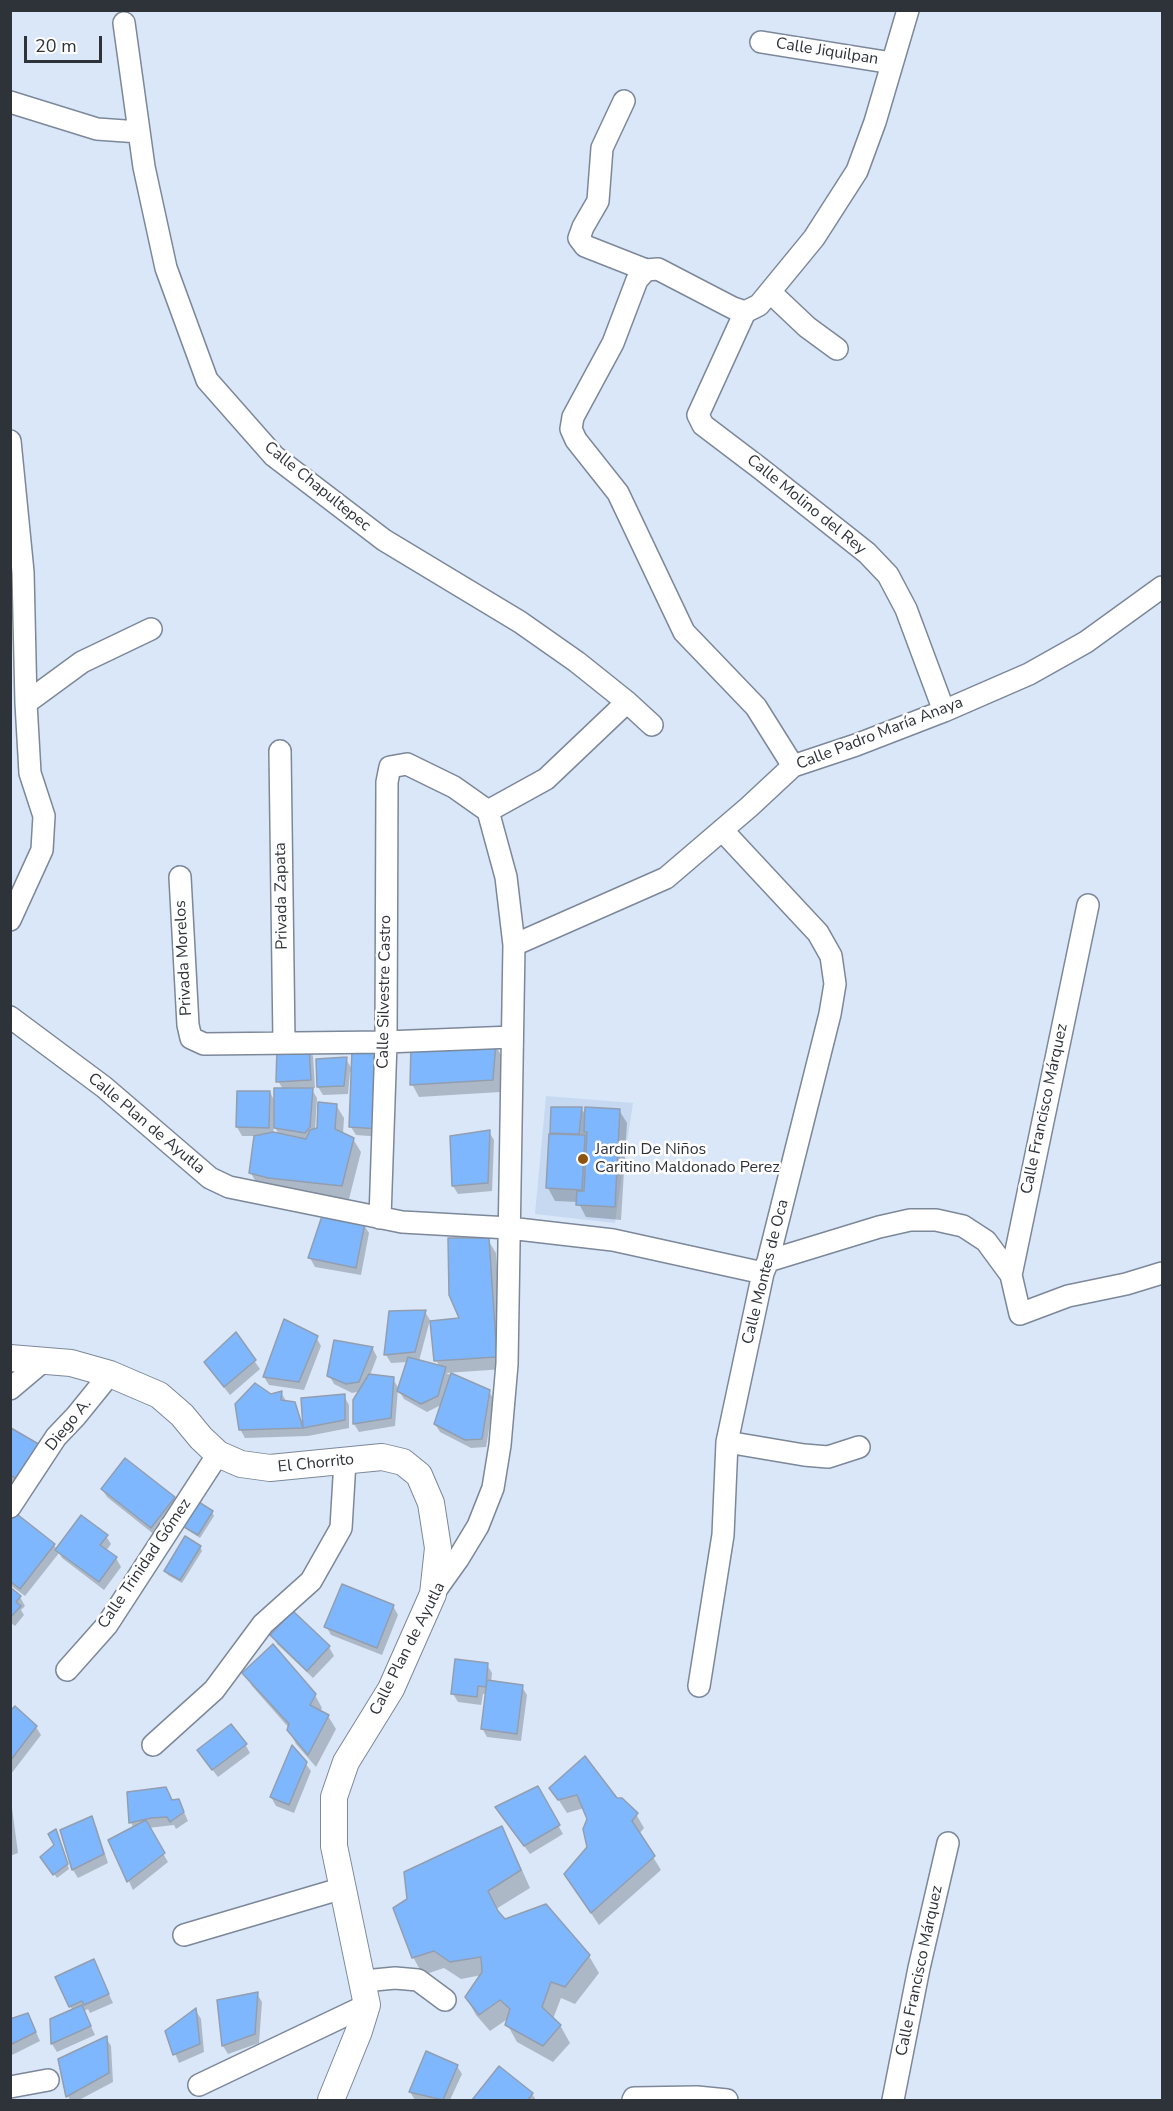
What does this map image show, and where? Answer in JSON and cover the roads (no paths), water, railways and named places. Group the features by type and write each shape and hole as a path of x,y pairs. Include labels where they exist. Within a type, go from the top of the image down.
{"street":[{"path":"624,101 602,148 598,201 579,238 585,246 646,270 658,269 745,312 759,305 814,237 857,171 875,122 908,10"},
{"name":"Calle Chapultepec","path":"124,23 144,167 166,268 207,380 273,456 384,540 520,622 577,662 652,725"},
{"name":"Calle Jiquilpan","path":"761,42 892,63"},
{"path":"10,102 97,129 140,132"},
{"path":"646,270 637,280 613,343 573,417 571,429 576,440 618,494 684,632 756,706 793,766"},
{"path":"770,292 807,327 837,349"},
{"name":"Calle Molino del Rey","path":"745,312 698,415 703,425 867,553 888,575 906,609 944,711"},
{"path":"10,441 23,572 26,703 19,744 44,816 42,850 10,920"},
{"name":"Calle Padro María Anaya","path":"514,945 666,878 793,766 856,745 944,711 1029,674 1086,642 1162,587"},
{"path":"26,703 82,662 151,629"},
{"path":"488,811 546,779 627,702"},
{"name":"Privada Zapata","path":"280,751 284,1042"},
{"name":"Calle Silvestre Castro","path":"380,1218 386,1042 387,782 390,767 407,764 454,787 488,811"},
{"name":"Calle Plan de Ayutla","path":"365,1993 334,1846 334,1797 346,1762 391,1689 433,1594 478,1526 493,1488 500,1446 507,1364 514,945 506,877 488,811"},
{"name":"Calle Montes de Oca","path":"699,1686 723,1535 727,1443 766,1267 827,1025 835,984 831,956 818,933 722,830"},
{"name":"Privada Morelos","path":"180,877 188,1025 191,1038 204,1044 284,1042"},
{"name":"Calle Francisco Márquez","path":"1088,905 1011,1275 1020,1314 1068,1296 1126,1284 1162,1273"},
{"name":"Calle Plan de Ayutla","path":"10,1017 104,1087 210,1178 229,1187 402,1222 509,1228 614,1240 766,1267 879,1227 909,1220 936,1220 963,1226 986,1241 1011,1275"},
{"path":"284,1042 386,1042 512,1037"},
{"name":"El Chorrito","path":"10,1358 71,1363 110,1374 159,1395 182,1415 218,1454 241,1464 270,1468 382,1457 403,1462 419,1475 431,1503 438,1548 433,1594"},
{"path":"10,1389 42,1362"},
{"name":"Diego A.","path":"10,1507 56,1437 110,1374"},
{"path":"727,1443 828,1457 859,1447"},
{"name":"Calle Trinidad Gómez","path":"67,1670 107,1625 218,1454"},
{"path":"153,1745 214,1690 263,1624 311,1581 340,1528 345,1461"},
{"name":"Calle Francisco Márquez","path":"893,2100 948,1843"},
{"path":"184,1935 343,1888"},
{"path":"199,2085 395,1978 418,1980 445,2000"},
{"path":"331,2100 359,2031 365,1993"},
{"path":"10,2087 48,2080"},
{"path":"634,2099 697,2097 727,2100"}],"place":[{"name":"Jardin De Niños Caritino Maldonado Perez","path":"583,1159"}]}
